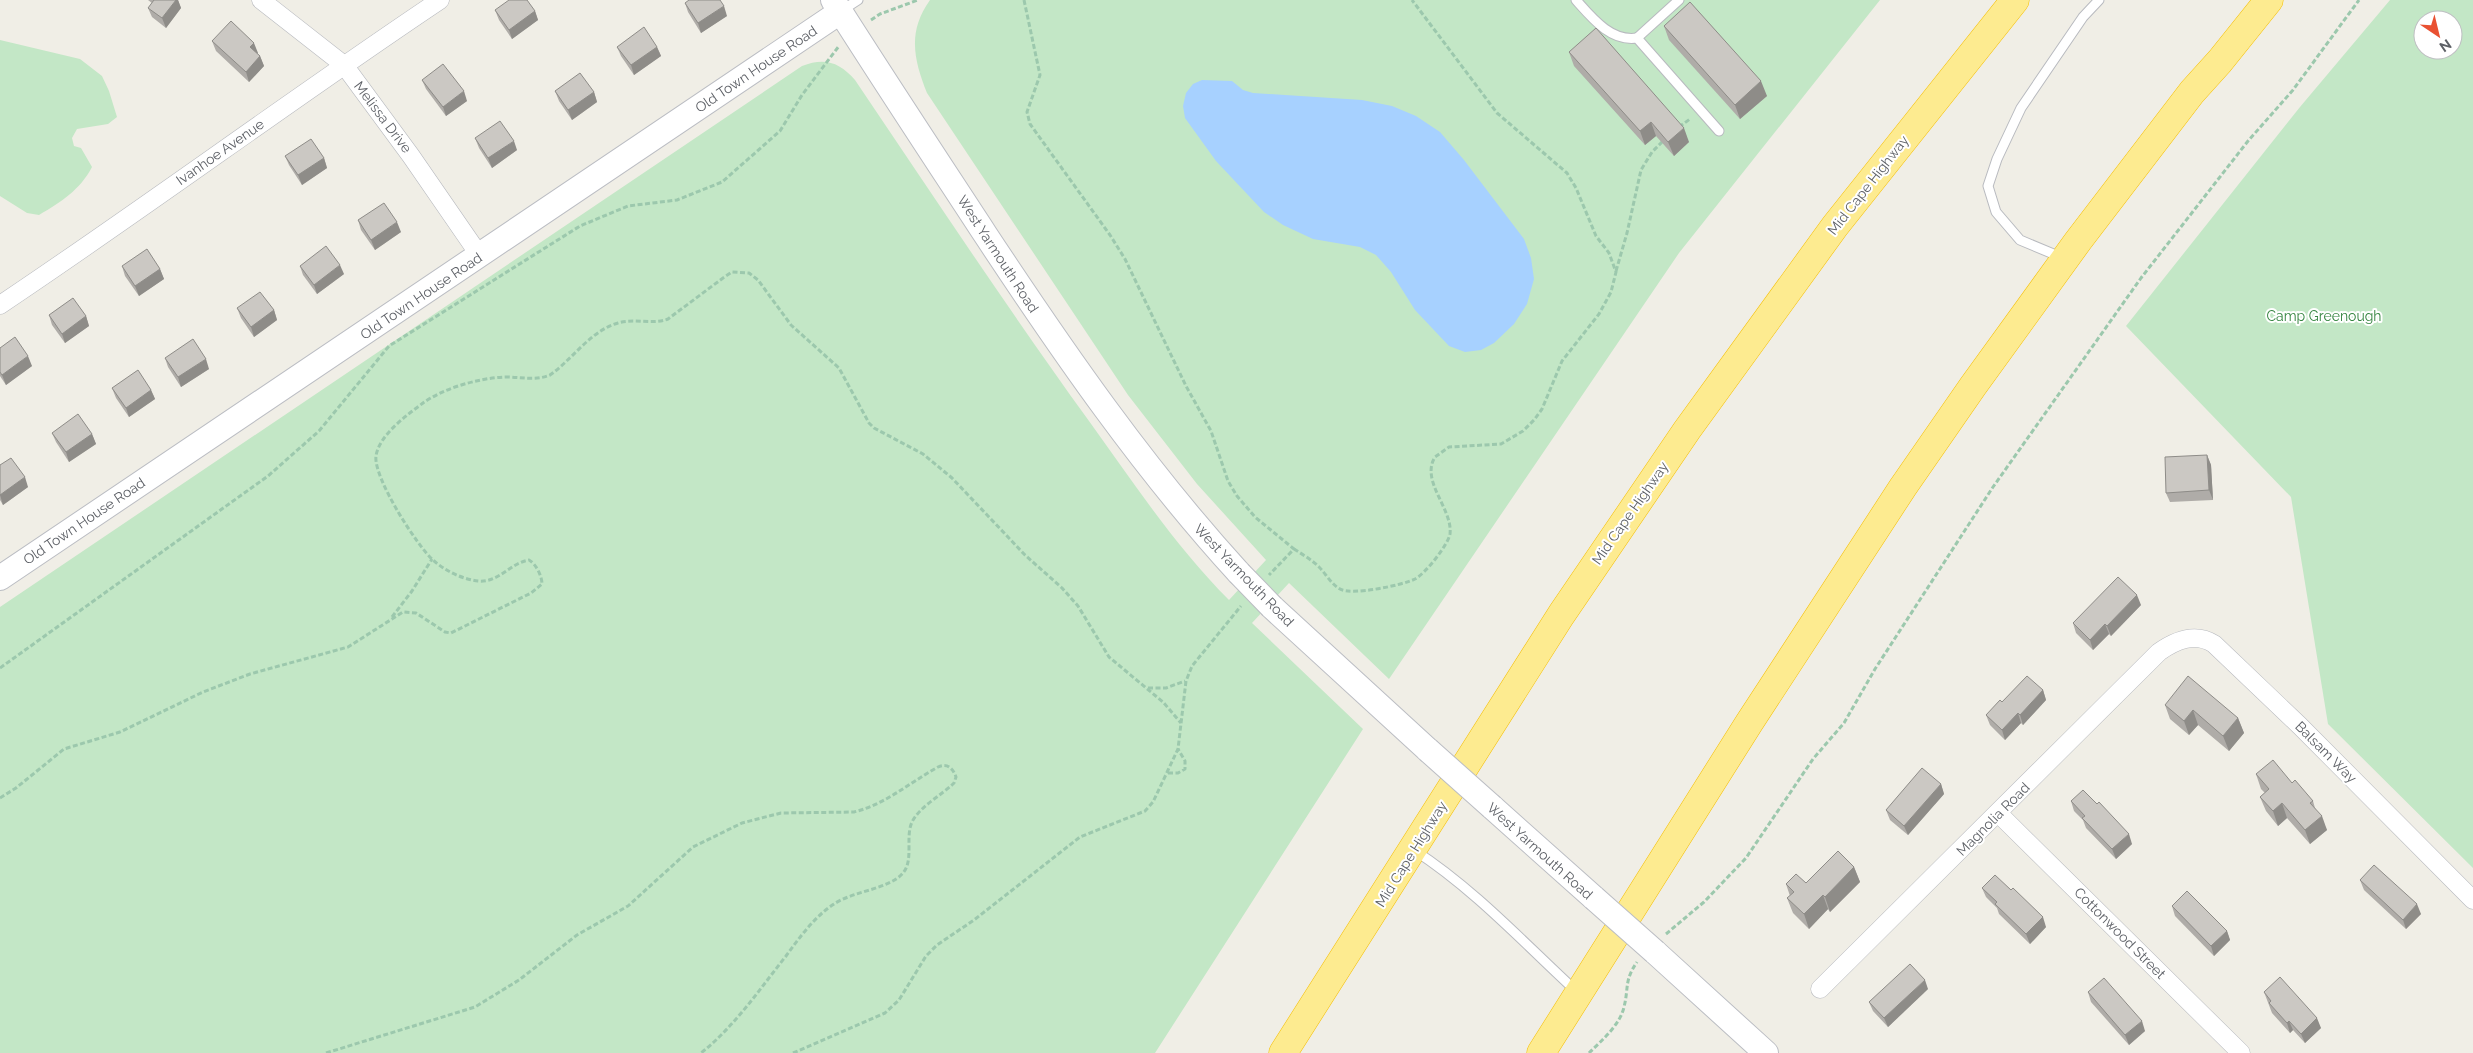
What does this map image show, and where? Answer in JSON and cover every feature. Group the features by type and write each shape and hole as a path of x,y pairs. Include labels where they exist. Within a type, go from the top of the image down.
{"highway":[{"name":"Mid Cape Highway","path":"1283,1053 1414,850 1561,615 1687,430 1835,226 2015,0"},
{"path":"1540,1053 1749,723 1903,487 1973,386 2066,258 2192,92 2220,61 2269,0"}],"main road":[{"name":"West Yarmouth Road","path":"844,4 1037,313 1103,408 1176,501 1272,607 1428,750 1766,1053"},
{"name":"Old Town House Road","path":"0,578 480,256 844,4"}],"street":[{"name":"Melissa Drive","path":"261,0 344,64 412,156 480,256"},
{"name":"Ivanhoe Avenue","path":"0,305 97,240 344,64 440,0"},
{"name":"Balsam Way","path":"2164,648 2189,638 2205,638 2214,644 2300,726 2473,900"},
{"name":"Magnolia Road","path":"1820,989 2164,648"},
{"name":"Cottonwood Street","path":"1998,814 2241,1053"}],"lane":[{"path":"1576,0 1588,14 1614,36 1626,40 1637,38 1679,0"},
{"path":"2066,258 2020,240 1996,212 1988,186 1997,159 2021,108 2083,17 2099,0"},
{"path":"1637,38 1718,131"},
{"path":"1414,850 1441,868 1467,890 1579,994"}],"path":[{"path":"880,14 918,0"},
{"path":"1024,0 1040,75 1027,112 1030,124 1110,235 1125,259 1182,377 1211,431 1228,481 1237,496 1255,517 1294,549 1317,564 1341,590 1350,592 1415,579 1422,575 1433,562 1450,536 1450,524 1432,472 1435,457 1449,447 1501,444 1523,431 1542,409 1562,361 1603,307 1611,292 1641,170 1652,152 1666,138"},
{"path":"1412,0 1497,113 1567,173 1576,188 1596,236 1609,253 1616,272"},
{"path":"1589,1053 1613,1028 1624,1008 1628,976 1651,949 1704,902 1746,858 1813,759 1844,723 1875,668 1993,487 2136,286 2248,141 2293,90 2360,0"},
{"path":"0,668 268,476 319,431 389,346 580,226 628,206 677,200 722,182 780,131 830,54"},
{"path":"1673,133 1701,110"},
{"path":"0,798 16,788 64,749 120,732 203,692 250,674 348,647 403,612 416,613 445,632 451,633 531,594 542,584 542,578 533,562 529,560 498,577 478,581 445,569 432,559 387,494 379,477 376,454 380,445 392,430 425,402 445,391 504,377 542,378 550,375 604,329 628,320 654,322 668,319 723,278 740,271 749,273 758,280 791,325 839,368 869,423 874,428 923,454 952,478 1025,555 1062,588 1078,606 1109,656 1148,688 1181,723"},
{"path":"1263,582 1294,549"},
{"path":"390,619 412,591 432,559"},
{"path":"792,1053 885,1013 899,1000 926,956 937,945 974,920 1080,837 1145,811 1153,802 1178,749 1186,681 1199,654 1245,602"},
{"path":"1148,688 1166,688 1186,681"},
{"path":"1168,773 1178,774 1185,769 1185,761 1178,749"},
{"path":"326,1053 474,1006 519,980 577,935 628,906 693,847 742,823 781,813 854,812 892,797 938,767 945,765 951,768 956,777 954,783 920,812 912,822 907,864 903,873 892,882 843,899 825,911 803,933 733,1024 701,1053"}],"green space":[{"path":"930,0 1880,0 1679,253 1389,679 1289,583 1252,623 1363,729 1155,1053 0,1053 0,607 802,66 817,62 831,63 843,69 855,80 1059,379 1155,513 1209,579 1229,600 1266,560 1197,484 1128,395 927,93 916,58 915,46 918,23"},
{"name":"Camp Greenough","path":"2390,0 2473,0 2473,868 2328,724 2291,497 2126,326 2300,107"},
{"path":"0,40 80,59 102,76 117,117 108,124 77,129 72,138 74,146 81,148 92,167 76,189 39,215 27,213 0,196"}],"water":[{"path":"1202,80 1232,81 1243,90 1253,93 1362,100 1392,106 1416,116 1440,132 1464,160 1524,239 1531,258 1534,279 1527,304 1514,324 1494,343 1481,350 1465,352 1449,346 1415,310 1391,272 1376,255 1360,247 1313,239 1283,225 1264,212 1216,161 1185,118 1183,106 1186,93 1193,84"}],"building":[{"path":"154,0 176,0 162,18 148,8"},
{"path":"509,0 527,0 535,11 509,30 495,10"},
{"path":"689,0 720,0 724,6 698,23 685,3"},
{"path":"1690,2 1761,81 1735,105 1664,26"},
{"path":"231,21 254,43 250,47 260,56 246,72 212,41"},
{"path":"644,27 657,47 631,65 617,47"},
{"path":"1596,28 1684,128 1668,142 1651,122 1640,131 1569,52"},
{"path":"443,64 464,91 443,107 422,80"},
{"path":"580,73 594,92 568,110 555,91"},
{"path":"500,121 514,141 488,158 475,138"},
{"path":"311,139 324,158 298,175 285,156"},
{"path":"384,203 397,222 371,240 358,220"},
{"path":"326,246 340,265 314,285 300,266"},
{"path":"147,249 160,269 135,286 122,266"},
{"path":"260,292 274,310 251,327 237,308"},
{"path":"73,298 86,316 62,334 49,315"},
{"path":"15,337 28,356 2,375 0,372 0,348"},
{"path":"193,339 206,359 178,377 165,358"},
{"path":"138,370 151,390 126,408 112,388"},
{"path":"78,414 92,434 66,452 52,433"},
{"path":"2207,455 2209,490 2166,493 2165,457"},
{"path":"11,458 25,477 0,495 0,465"},
{"path":"2118,577 2137,595 2107,626 2105,624 2090,640 2073,623"},
{"path":"2027,676 2043,690 2020,715 2018,713 2002,730 1986,715 2000,700 2002,702"},
{"path":"2188,676 2238,718 2223,736 2193,710 2184,721 2165,705"},
{"path":"2273,760 2292,783 2295,780 2313,801 2310,803 2322,816 2305,830 2282,803 2273,811 2260,797 2269,789 2256,774"},
{"path":"1922,768 1941,784 1904,826 1886,810"},
{"path":"2083,790 2097,804 2099,802 2129,834 2112,849 2082,818 2085,816 2071,801"},
{"path":"1838,851 1854,867 1825,897 1823,895 1804,914 1787,898 1794,892 1786,884 1796,874 1806,883"},
{"path":"2374,865 2417,904 2403,920 2360,880"},
{"path":"1995,875 2011,890 2013,888 2043,917 2026,934 1995,904 1997,902 1982,888"},
{"path":"2187,891 2227,931 2211,946 2172,906"},
{"path":"1910,964 1925,980 1884,1018 1869,1002"},
{"path":"2280,977 2317,1018 2301,1034 2289,1021 2287,1023 2269,1003 2271,1001 2264,992"},
{"path":"2104,978 2142,1021 2125,1035 2088,992"}]}
